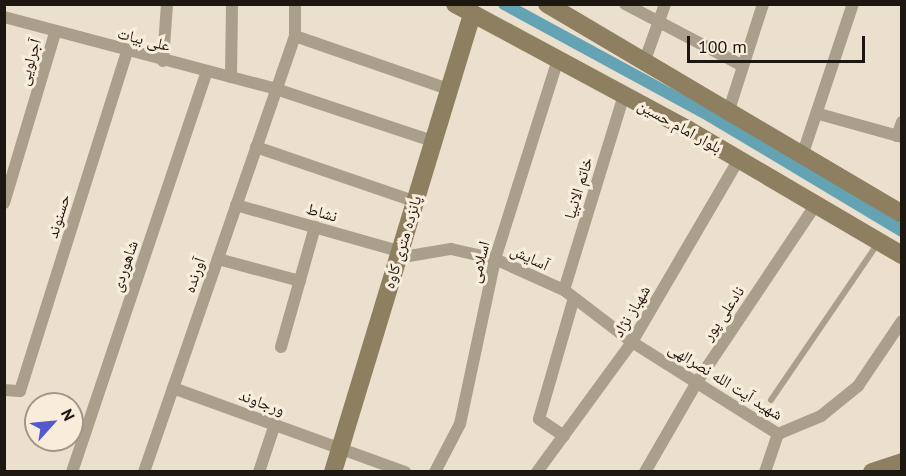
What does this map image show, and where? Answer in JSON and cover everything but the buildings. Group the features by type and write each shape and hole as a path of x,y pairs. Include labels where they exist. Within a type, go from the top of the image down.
{"main road":[{"name":"بلوار امام حسین","path":"455,4 739,159 815,206 902,255"},
{"path":"547,4 902,214"},
{"name":"پانزده متری کاوه","path":"333,471 472,14"},
{"path":"872,471 902,462"}],"street":[{"path":"163,61 167,4"},
{"path":"231,77 232,4"},
{"name":"آورنده","path":"144,471 295,36 295,4"},
{"path":"625,4 743,66"},
{"path":"645,60 665,4"},
{"path":"729,110 763,4"},
{"path":"802,156 819,114 853,4"},
{"name":"علی بیات","path":"4,17 55,33 276,89 432,141"},
{"name":"آجرلویی","path":"4,203 55,33"},
{"path":"295,36 448,89"},
{"name":"حسنوند","path":"4,390 20,391 127,51"},
{"name":"اسلامی","path":"435,471 460,424 495,259 558,59"},
{"name":"شاهوردی","path":"72,471 207,72"},
{"name":"خاتم الانبیا","path":"564,436 539,419 569,294 624,95"},
{"path":"819,114 899,137 902,122"},
{"path":"256,147 414,201"},
{"name":"شهباز نژاد","path":"537,471 632,342 739,159"},
{"name":"نشاط","path":"236,205 315,227 398,254"},
{"name":"نادعلی پور","path":"645,471 697,382 815,206"},
{"path":"281,347 315,227"},
{"name":"آسایش","path":"398,254 451,249 495,259 569,294 632,342"},
{"path":"218,259 300,281"},
{"name":"شهید آیت الله نصرالهی","path":"632,342 778,434 821,416 858,386 902,321"},
{"name":"ورجاوند","path":"173,388 405,471"},
{"path":"260,471 275,424"},
{"path":"765,471 778,434"}],"lane":[{"path":"771,400 879,243"}],"waterway":[{"path":"504,4 710,116 902,231"}]}
